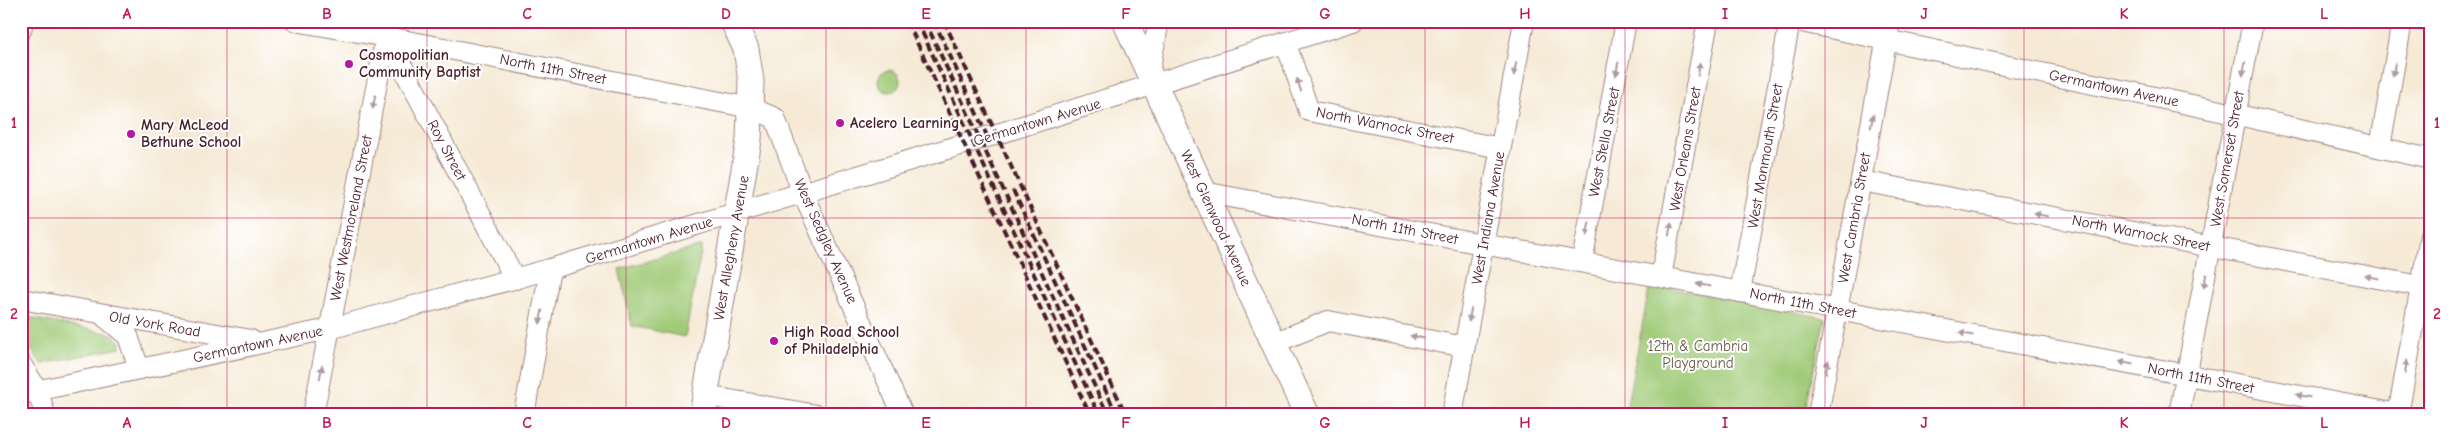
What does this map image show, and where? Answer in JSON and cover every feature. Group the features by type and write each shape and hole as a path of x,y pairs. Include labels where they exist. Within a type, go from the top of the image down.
{"main road":[{"name":"West Allegheny Avenue","path":"704,405 746,159 751,108 751,81 746,49 733,21"},
{"name":"West Glenwood Avenue","path":"1125,21 1307,415"}],"street":[{"path":"21,30 23,21"},
{"name":"North 11th Street","path":"296,21 385,26 751,108"},
{"path":"1151,79 1159,21"},
{"name":"Germantown Avenue","path":"30,392 329,329 515,279 803,194 1151,79 1286,44 1353,21"},
{"name":"West Indiana Avenue","path":"1452,415 1524,21"},
{"name":"West Stella Street","path":"1582,262 1626,21"},
{"name":"West Orleans Street","path":"1661,277 1708,21"},
{"name":"West Monmouth Street","path":"1740,292 1790,21"},
{"name":"Germantown Avenue","path":"1797,21 1888,30 2430,159"},
{"name":"West Somerset Street","path":"2179,415 2253,21"},
{"path":"2380,147 2402,21"},
{"name":"Roy Street","path":"385,26 515,279"},
{"name":"West Westmoreland Street","path":"312,415 385,26"},
{"name":"West Cambria Street","path":"1818,415 1888,30"},
{"name":"North Warnock Street","path":"1286,44 1309,111 1501,148"},
{"name":"West Sedgley Avenue","path":"751,108 775,118 803,194 903,415"},
{"name":"North Warnock Street","path":"1861,181 2420,286"},
{"name":"North 11th Street","path":"1203,192 2399,414"},
{"path":"2399,414 2430,236"},
{"path":"524,415 550,269"},
{"name":"Old York Road","path":"21,299 230,337 268,342"},
{"name":"Old York Road","path":"101,314 128,336 139,369"},
{"path":"1274,343 1328,321 1465,347"},
{"path":"21,364 30,392 45,415"},
{"path":"704,405 817,415"}],"green space":[{"path":"889,70 897,73 900,81 897,89 889,92 881,89 878,81 881,73"},
{"path":"702,246 685,337 632,326 619,269"},
{"name":"12th & Cambria Playground","path":"1650,284 1825,318 1804,415 1625,415"},
{"path":"21,316 112,334 121,342 120,348 41,364 21,334"}],"railway":[{"path":"907,21 1090,415"},
{"path":"917,21 1099,415"},
{"path":"925,21 1108,415"},
{"path":"934,21 988,138"},
{"path":"944,21 1126,415"},
{"path":"1013,190 1117,415"}],"place":[{"name":"Cosmopolitian Community Baptist","path":"349,64"},
{"name":"Acelero Learning","path":"840,123"},
{"name":"Mary McLeod Bethune School","path":"131,134"},
{"name":"High Road School of Philadelphia","path":"774,341"}]}
